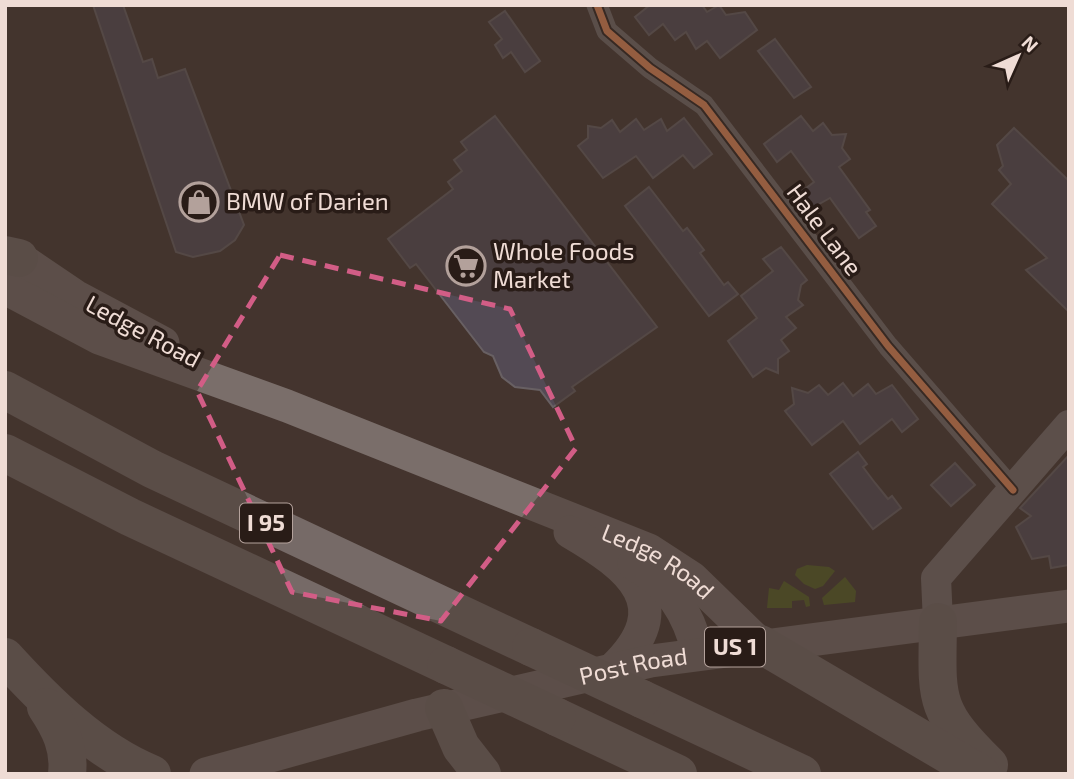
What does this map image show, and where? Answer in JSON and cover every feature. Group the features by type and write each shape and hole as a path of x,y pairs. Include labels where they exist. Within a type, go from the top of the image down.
{"highway":[{"name":"I 95","path":"5,390 152,469 802,774"},
{"name":"I 95","path":"5,453 130,517 678,774"},
{"path":"938,622 936,679 939,699 960,735 999,774"},
{"path":"760,644 981,774"},
{"path":"14,667 62,735 66,748 66,774"},
{"path":"14,667 95,741 128,763 152,774"},
{"path":"444,708 461,747 482,774"}],"main road":[{"name":"Ledge Road","path":"9,262 286,406 629,541 664,558 705,590 760,644"},
{"name":"Ledge Road","path":"499,490 597,548 639,566 670,591 686,614 698,652"},
{"name":"Ledge Road","path":"597,548 637,583 646,604 641,632 614,668"},
{"name":"Post Road","path":"206,774 444,708 614,668 698,652 1069,606"}],"street":[{"name":"Hale Lane","path":"597,5 607,32 650,68 704,105 888,346 1013,490"},
{"path":"938,622 936,578 1069,425"}],"highlighted area":[{"path":"280,255 510,309 576,448 441,621 292,592 197,391"}],"green space":[{"path":"807,565 829,567 835,571 823,586 815,589 804,584 795,575 797,569"},
{"path":"845,577 856,591 855,602 824,605 822,598"},
{"path":"784,581 809,597 810,606 806,607 804,600 792,601 792,608 767,608 769,588 779,590"}],"building":[{"path":"93,5 123,5 143,62 152,59 158,78 185,69 244,225 235,240 220,251 193,257 176,252"},
{"path":"650,5 702,5 707,12 719,5 726,15 745,12 757,30 720,58 707,41 696,49 686,32 675,40 663,24 649,35 635,17"},
{"path":"505,11 540,61 525,72 511,52 503,58 495,45 502,39 489,22"},
{"path":"775,39 811,87 794,98 758,51"},
{"path":"495,116 657,327 572,387 575,391 553,407 540,390 515,387 502,377 493,356 484,352 416,264 410,268 388,239 453,189 448,182 462,171 454,160 467,150 461,142"},
{"path":"801,116 813,131 823,123 832,135 846,134 842,148 850,159 839,167 870,210 866,212 876,226 859,238 830,198 812,208 801,192 814,182 791,151 777,162 764,144"},
{"path":"684,118 712,154 694,168 683,155 653,178 636,156 603,178 578,146 588,138 588,126 601,128 612,120 620,132 636,119 644,130 661,119 667,131"},
{"path":"1014,128 1069,181 1069,312 1026,270 1047,258 992,204 1011,184 999,170 1003,166 997,145"},
{"path":"649,187 683,231 687,228 704,250 700,253 724,285 728,282 738,294 709,316 625,206"},
{"path":"781,247 807,280 801,285 798,300 803,305 786,317 796,328 781,340 789,351 778,359 778,373 766,368 753,377 728,341 757,318 741,296 773,271 763,259"},
{"path":"843,383 853,396 868,384 876,394 892,385 918,419 902,432 892,419 860,444 843,421 812,445 785,411 794,404 792,388 808,393 819,385 828,395"},
{"path":"858,452 867,464 863,467 875,483 888,499 892,496 901,508 873,529 830,474"},
{"path":"1069,455 1069,565 1051,568 1049,556 1032,559 1016,527 1031,516 1020,508"},
{"path":"955,463 975,485 951,506 931,485"}],"cycle path":[{"path":"597,5 607,31 650,68 704,105 888,346 1013,490"}],"place":[{"name":"BMW of Darien","path":"199,202"},
{"name":"Whole Foods Market","path":"466,266"}]}
